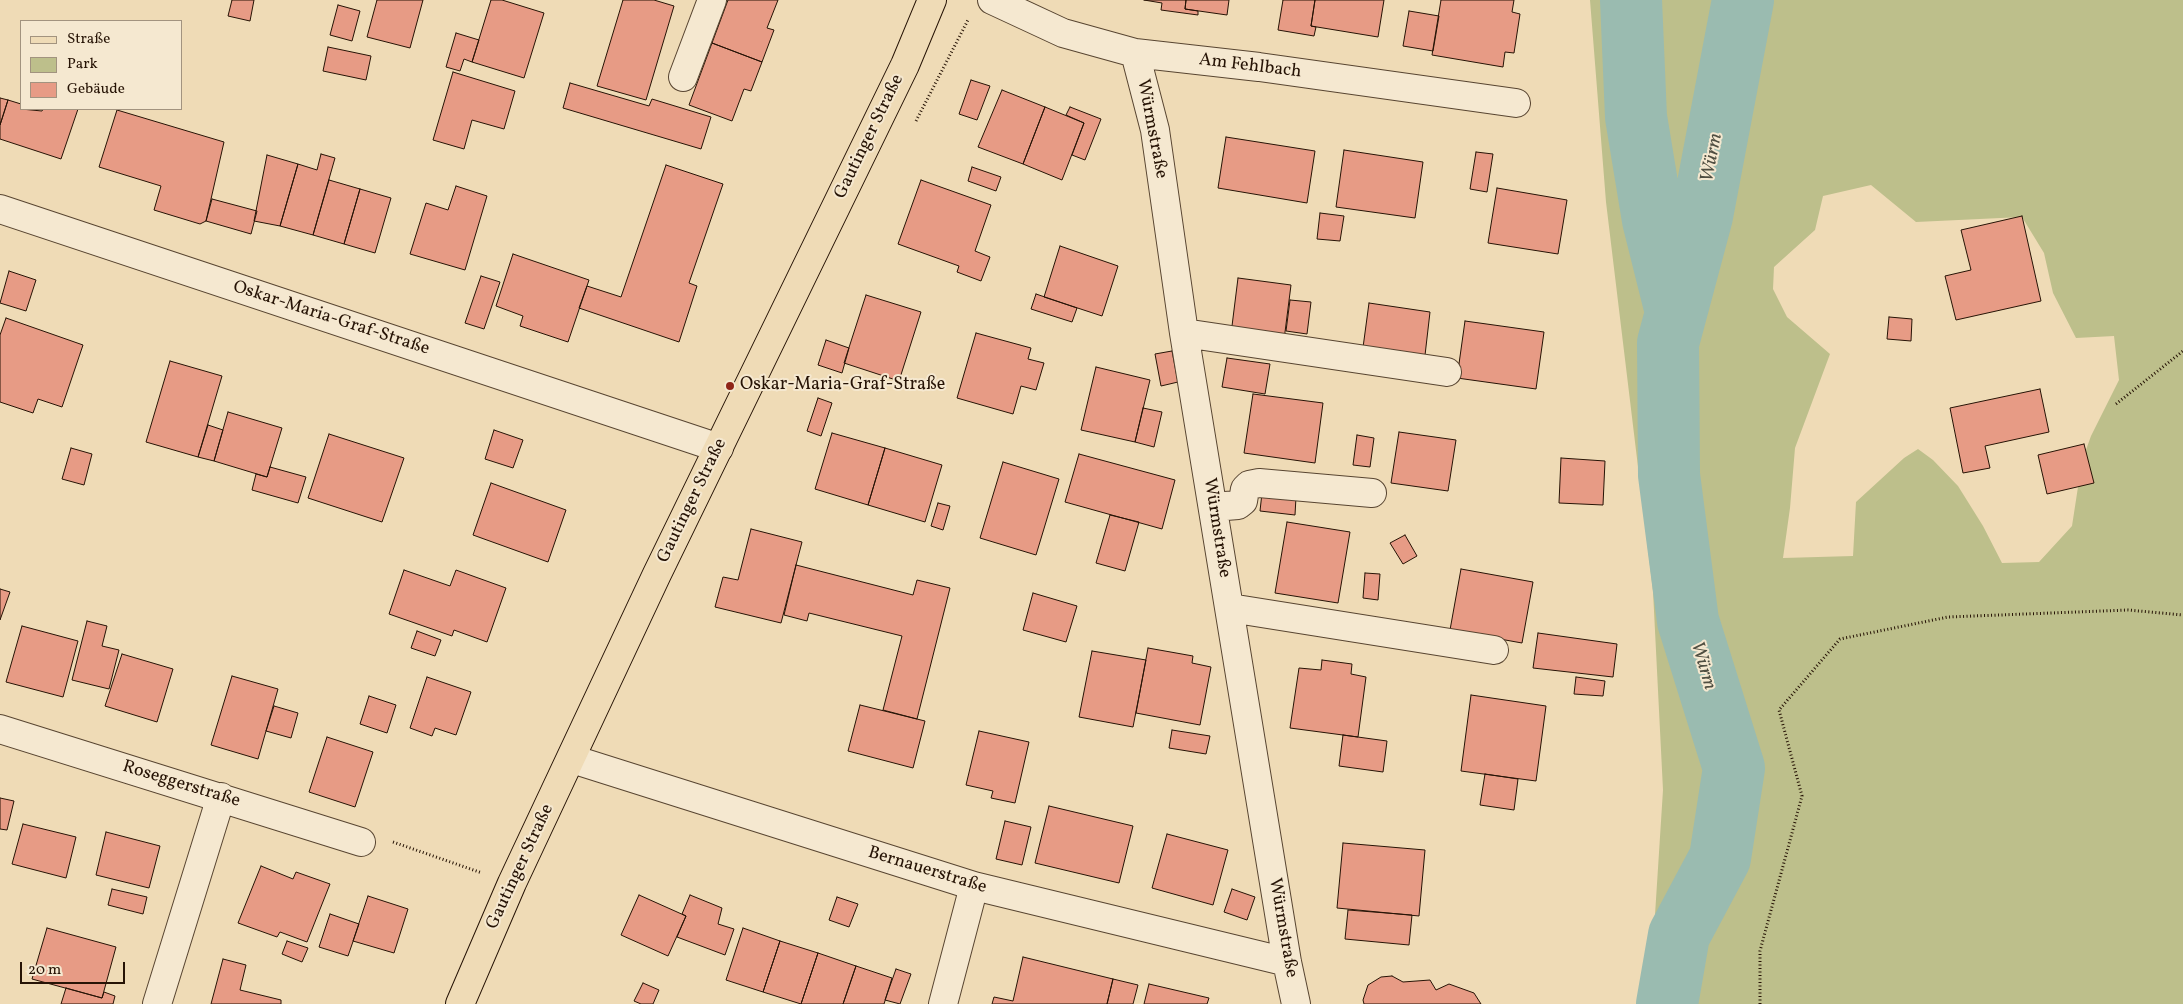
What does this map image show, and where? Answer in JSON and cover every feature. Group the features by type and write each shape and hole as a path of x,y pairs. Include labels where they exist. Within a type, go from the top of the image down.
{"main road":[{"name":"Gautinger Straße","path":"460,1004 512,883 658,574 905,65 932,0"}],"street":[{"path":"682,77 712,0"},
{"name":"Am Fehlbach","path":"992,0 1063,33 1135,53 1259,67 1516,103"},
{"name":"Würmstraße","path":"1135,53 1155,130 1184,333 1287,962 1296,1004"},
{"name":"Oskar-Maria-Graf-Straße","path":"0,209 719,448"},
{"path":"1184,333 1446,372"},
{"path":"1213,507 1238,505 1243,501 1245,489 1250,484 1259,483 1372,493"},
{"path":"1230,608 1494,650"},
{"name":"Roseggerstraße","path":"0,729 361,842"},
{"name":"Bernauerstraße","path":"572,758 974,886 1287,962"},
{"path":"157,1004 222,798"},
{"path":"943,1004 974,886"}],"path":[{"path":"938,79 969,18"},
{"path":"2116,404 2183,352"},
{"path":"1760,1004 1760,951 1802,796 1779,710 1840,639 1948,617 2128,610 2183,615"},
{"path":"361,842 384,838 486,874"}],"green space":[{"path":"1590,0 2183,0 2183,1004 1647,1004 1650,993 1663,790 1653,591 1606,202","holes":["1871,185 1916,222 2022,217 2044,253 2053,293 2076,338 2114,336 2119,380 2091,436 2082,461 2072,526 2039,562 2002,563 1983,526 1958,486 1933,460 1918,449 1904,458 1856,502 1853,556 1783,558 1790,508 1795,448 1830,354 1787,317 1773,289 1774,267 1815,230 1823,196"]}],"building":[{"path":"232,0 254,0 250,21 228,16"},
{"path":"377,0 423,0 410,48 367,37"},
{"path":"491,0 502,0 544,13 524,78 472,62"},
{"path":"623,0 654,0 674,6 646,100 597,86"},
{"path":"728,0 778,0 767,28 774,30 762,62 712,43"},
{"path":"1144,0 1186,0 1185,9 1198,11 1198,15 1161,10 1162,3"},
{"path":"1186,0 1229,0 1227,15 1185,9"},
{"path":"1283,0 1315,0 1311,26 1316,27 1314,36 1278,30"},
{"path":"1315,0 1384,0 1378,37 1311,26"},
{"path":"1441,0 1514,0 1512,12 1520,14 1514,53 1505,52 1503,67 1432,55"},
{"path":"338,5 360,11 352,41 330,35"},
{"path":"1409,11 1439,16 1433,51 1403,46"},
{"path":"456,33 479,40 472,62 464,59 460,71 446,67"},
{"path":"712,43 762,62 751,91 744,89 732,121 689,105"},
{"path":"328,47 371,56 366,80 323,71"},
{"path":"453,72 515,91 504,129 472,120 464,149 433,140"},
{"path":"971,80 990,86 977,120 959,114"},
{"path":"570,83 649,106 652,99 711,117 701,149 563,108"},
{"path":"1002,90 1045,107 1023,164 978,147"},
{"path":"0,98 8,100 0,125"},
{"path":"8,100 20,104 20,110 78,110 61,159 0,139 0,125"},
{"path":"1045,107 1084,123 1062,180 1023,164"},
{"path":"1070,107 1101,119 1085,160 1072,155 1084,123 1066,115"},
{"path":"117,110 224,142 206,221 200,224 154,210 161,186 99,167"},
{"path":"1226,137 1315,151 1307,203 1218,188"},
{"path":"1344,150 1423,162 1415,218 1336,207"},
{"path":"1476,152 1493,154 1487,192 1470,189"},
{"path":"321,154 335,158 313,235 280,226 298,164 317,170"},
{"path":"267,155 298,164 280,226 254,221"},
{"path":"666,165 723,184 689,283 697,286 679,342 579,308 587,286 621,297"},
{"path":"972,167 1001,177 996,191 968,181"},
{"path":"329,180 360,189 344,244 313,235"},
{"path":"921,180 991,205 975,251 990,257 981,281 957,272 959,266 898,244"},
{"path":"456,186 487,196 465,270 410,254 426,203 448,210"},
{"path":"1497,188 1567,200 1558,254 1488,243"},
{"path":"360,189 391,198 375,253 344,244"},
{"path":"212,199 257,211 251,234 206,221"},
{"path":"1320,213 1344,216 1340,241 1317,239"},
{"path":"2022,216 2041,301 1956,320 1945,276 1971,270 1961,230"},
{"path":"1060,246 1118,266 1102,316 1044,297"},
{"path":"513,254 589,280 568,342 520,326 523,316 496,306"},
{"path":"9,271 36,280 26,311 0,303"},
{"path":"481,276 500,282 484,329 465,323"},
{"path":"1238,278 1291,285 1284,340 1231,334"},
{"path":"1036,294 1077,308 1072,322 1031,309"},
{"path":"866,295 921,312 899,381 844,363"},
{"path":"1290,300 1311,302 1307,334 1286,331"},
{"path":"1369,303 1430,312 1424,364 1362,355"},
{"path":"1889,317 1912,319 1911,341 1887,339"},
{"path":"6,318 83,345 62,407 38,399 33,413 0,402 0,335"},
{"path":"1465,321 1544,332 1536,389 1457,378"},
{"path":"976,333 1031,348 1028,359 1044,363 1036,390 1021,386 1013,414 957,398"},
{"path":"826,340 849,348 842,373 818,365"},
{"path":"1172,351 1178,382 1161,386 1155,354"},
{"path":"1227,358 1270,364 1265,394 1222,387"},
{"path":"170,361 222,376 198,457 146,442"},
{"path":"1096,367 1150,380 1135,442 1081,430"},
{"path":"2040,389 2049,432 1985,446 1990,468 1963,473 1950,408"},
{"path":"1253,394 1323,403 1315,463 1244,453"},
{"path":"818,398 832,403 821,436 807,431"},
{"path":"1143,408 1162,412 1154,447 1135,442"},
{"path":"228,412 282,428 267,477 214,461"},
{"path":"208,425 223,430 214,461 198,457"},
{"path":"494,430 523,440 513,468 485,459"},
{"path":"1399,432 1456,440 1448,491 1391,483"},
{"path":"832,433 885,448 868,505 815,489"},
{"path":"329,434 404,458 382,522 308,498"},
{"path":"1357,435 1374,438 1370,467 1353,465"},
{"path":"2084,444 2094,483 2047,494 2038,455"},
{"path":"71,448 92,454 84,485 62,479"},
{"path":"885,448 942,465 925,522 868,505"},
{"path":"1079,454 1175,480 1162,529 1065,502"},
{"path":"1561,458 1605,461 1603,505 1559,503"},
{"path":"1003,462 1059,479 1036,555 980,538"},
{"path":"270,467 306,477 298,503 252,490 256,474 267,477"},
{"path":"491,483 566,510 548,562 473,535"},
{"path":"1262,493 1296,497 1295,515 1260,511"},
{"path":"938,503 950,506 943,530 931,526"},
{"path":"1110,515 1139,522 1125,571 1096,563"},
{"path":"1287,522 1350,532 1338,603 1275,593"},
{"path":"751,529 802,542 781,623 715,607 723,577 738,580"},
{"path":"1405,535 1417,556 1403,564 1390,543"},
{"path":"796,565 913,595 917,580 950,588 917,719 883,710 902,636 809,613 807,621 784,615"},
{"path":"1461,569 1533,582 1522,643 1450,630"},
{"path":"404,570 450,586 456,570 506,588 487,642 454,630 452,636 389,614"},
{"path":"1365,573 1380,574 1378,600 1363,598"},
{"path":"0,589 10,592 0,620"},
{"path":"1033,593 1077,606 1066,642 1023,630"},
{"path":"87,621 107,626 102,646 119,650 109,689 72,680"},
{"path":"22,626 78,641 63,697 6,682"},
{"path":"417,631 441,640 435,656 411,648"},
{"path":"1538,633 1617,644 1613,677 1533,668"},
{"path":"1148,648 1193,656 1192,663 1211,667 1200,725 1136,713"},
{"path":"1092,651 1146,660 1133,727 1079,717"},
{"path":"122,654 173,669 157,722 105,706"},
{"path":"1322,660 1352,664 1351,674 1366,677 1358,737 1290,728 1299,668 1321,670"},
{"path":"232,676 278,689 258,759 211,745"},
{"path":"427,677 471,692 456,735 435,728 432,736 410,728"},
{"path":"1576,677 1605,681 1603,696 1574,694"},
{"path":"1471,695 1546,706 1536,781 1461,771"},
{"path":"369,696 396,705 387,733 360,724"},
{"path":"860,705 925,721 913,768 848,751"},
{"path":"274,706 298,713 291,738 266,731"},
{"path":"1172,730 1210,736 1206,754 1169,748"},
{"path":"979,731 1029,742 1015,803 991,798 993,791 966,785"},
{"path":"1343,735 1387,741 1383,772 1339,766"},
{"path":"327,737 373,752 355,807 309,792"},
{"path":"1485,774 1518,779 1514,810 1480,805"},
{"path":"0,798 14,801 7,830 0,829"},
{"path":"1049,806 1133,826 1119,883 1035,863"},
{"path":"1005,821 1031,827 1022,865 996,859"},
{"path":"23,824 76,837 66,878 12,864"},
{"path":"106,832 160,846 149,888 96,875"},
{"path":"1167,834 1228,850 1213,905 1152,888"},
{"path":"1343,843 1425,850 1419,916 1337,908"},
{"path":"261,866 293,879 296,872 330,884 307,942 280,932 277,937 238,923"},
{"path":"112,889 147,897 143,914 108,905"},
{"path":"1232,889 1255,897 1247,920 1224,912"},
{"path":"639,895 686,916 668,956 621,935"},
{"path":"690,895 722,908 718,924 734,929 725,955 677,937 686,916 682,914"},
{"path":"368,896 408,909 394,953 353,941"},
{"path":"837,897 858,904 849,927 829,920"},
{"path":"1348,910 1412,915 1409,945 1345,939"},
{"path":"330,914 359,924 348,956 319,947"},
{"path":"47,928 116,947 102,998 32,979"},
{"path":"743,928 780,941 763,992 726,980"},
{"path":"287,941 308,948 302,962 282,954"},
{"path":"780,941 818,953 801,1004 763,992"},
{"path":"818,953 856,966 843,1004 801,1004"},
{"path":"1023,957 1113,979 1107,1004 992,1004 994,997 1013,1001"},
{"path":"223,959 246,965 240,990 281,1000 281,1004 211,1004"},
{"path":"856,966 892,978 884,1004 843,1004"},
{"path":"896,969 911,974 900,1004 885,1000"},
{"path":"1392,976 1403,982 1430,980 1436,990 1449,984 1474,993 1481,1004 1364,1004 1363,1000 1368,985 1381,977"},
{"path":"1113,979 1138,985 1133,1004 1107,1004"},
{"path":"643,983 659,990 653,1004 641,1004 634,1001"},
{"path":"1149,984 1209,998 1207,1004 1144,1004"},
{"path":"66,988 102,998 104,992 115,996 113,1004 61,1004"}],"waterway":[{"name":"Würm","path":"1631,0 1636,117 1653,220 1675,308"},
{"name":"Würm","path":"1667,1004 1679,935 1720,858 1734,768 1688,621 1669,475 1668,343 1702,216 1743,0"}],"place":[{"name":"Oskar-Maria-Graf-Straße","path":"730,386"}]}
